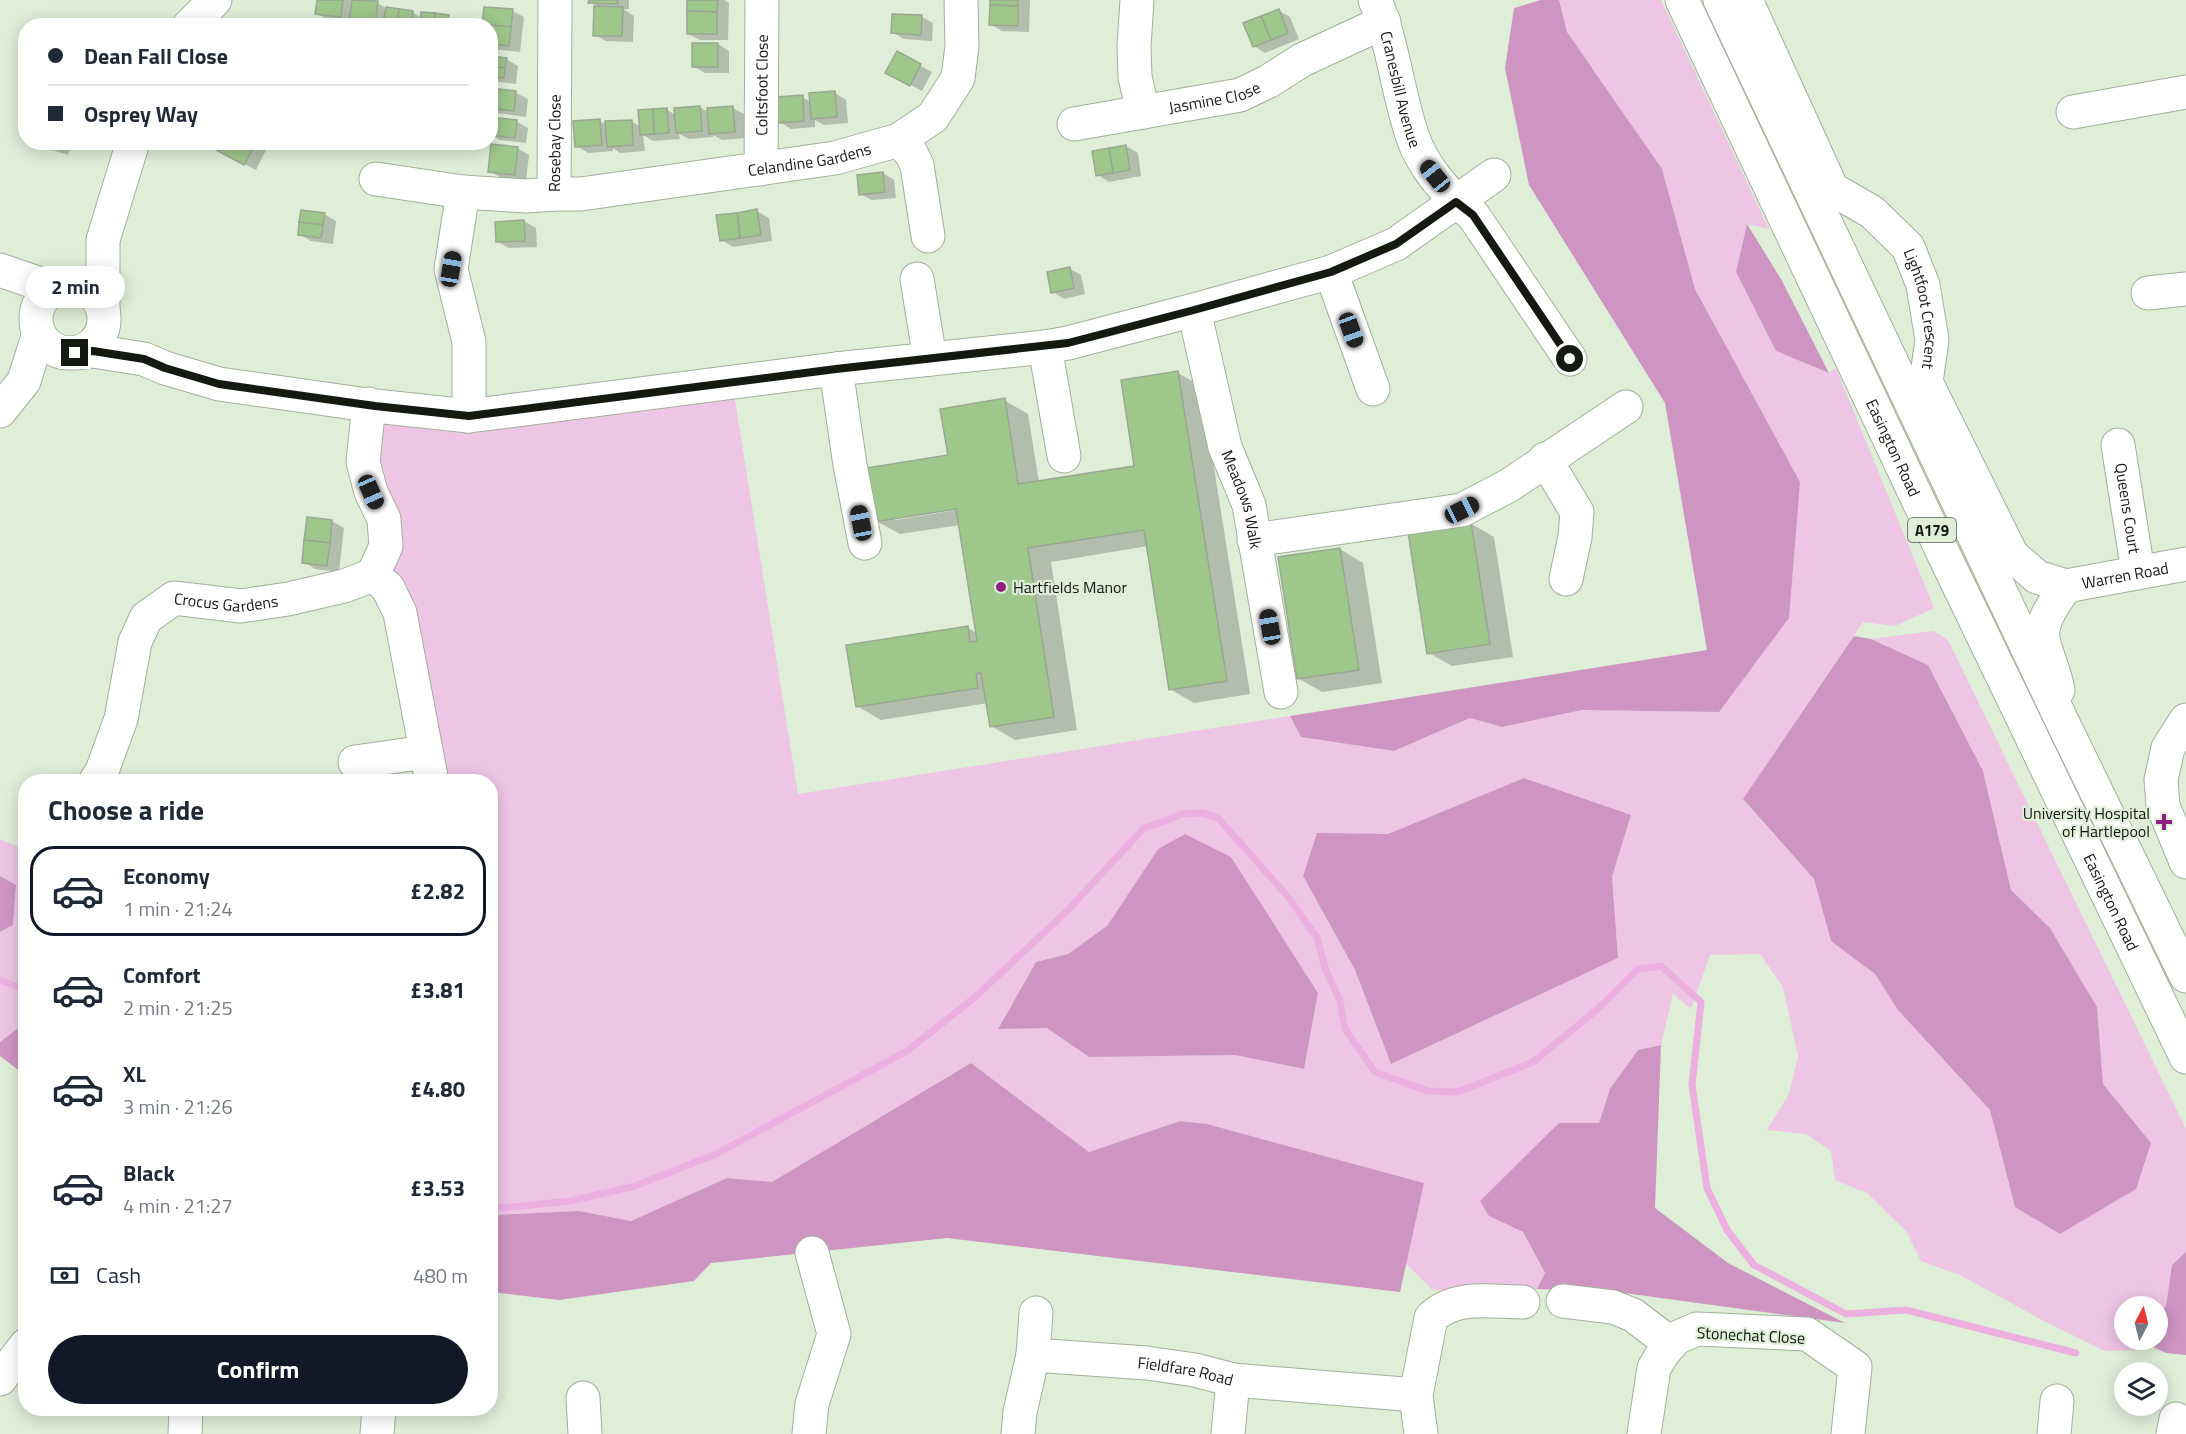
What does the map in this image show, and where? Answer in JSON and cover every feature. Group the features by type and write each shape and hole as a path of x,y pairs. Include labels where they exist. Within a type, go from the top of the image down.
{"main road":[{"path":"197,18 215,0"},
{"name":"Rosebay Close","path":"463,192 526,196 554,194 555,0"},
{"name":"Coltsfoot Close","path":"761,169 762,0"},
{"name":"Celandine Gardens","path":"554,194 581,194 835,158 899,140 933,117 958,78 962,46 961,0"},
{"path":"1137,0 1134,46 1136,77 1143,112"},
{"name":"Easington Road","path":"1682,0 1949,566 2186,1058"},
{"name":"A179","path":"1720,0 2062,721 2186,976"},
{"name":"Lightfoot Crescent","path":"1746,0 1832,189 1872,212 1908,247 1923,285 1932,340 1926,382 2013,555 2037,577 2066,586"},
{"name":"Jasmine Close","path":"1074,124 1240,95 1269,81 1379,11"},
{"name":"Cranesbill Avenue","path":"1379,11 1412,136 1425,163 1456,202 1473,215 1570,359"},
{"path":"2073,112 2186,92"},
{"path":"899,140 911,153 917,165 928,236"},
{"path":"0,411 24,381 72,353 86,349 101,334 103,240 131,150"},
{"path":"5,272 45,342 54,349 72,353 93,351 144,359 165,368 219,384 469,416 836,369 1068,343 1331,272 1396,244 1494,175"},
{"path":"376,179 463,192 451,269 469,342 469,416"},
{"path":"24,381 38,328 37,313 41,302 82,267 103,240"},
{"path":"5,272 58,288 72,285 87,290 97,299 119,335 144,359"},
{"path":"1331,272 1373,389"},
{"path":"917,279 930,359"},
{"path":"2148,293 2186,289"},
{"name":"Meadows Walk","path":"1194,310 1225,447 1249,505 1281,692"},
{"path":"1045,346 1064,456"},
{"path":"836,369 850,465 865,543"},
{"path":"355,762 429,767 400,613 388,588 373,574 386,546 384,519 371,492 363,462 369,404"},
{"path":"1254,540 1462,510 1508,486 1626,406"},
{"name":"Queens Court","path":"2118,445 2138,572"},
{"path":"1545,459 1577,512 1575,537 1566,579"},
{"name":"Warren Road","path":"2066,586 2186,564"},
{"name":"Crocus Gardens","path":"100,774 121,719 135,642 146,618 174,598 241,606 288,599 344,586 373,574"},
{"path":"2062,721 2055,673 2043,640 2047,616 2066,586"},
{"path":"2186,720 2168,748 2161,780 2163,806 2186,862"},
{"path":"809,1434 812,1404 834,1334 812,1253"},
{"path":"1563,1301 1613,1307 1634,1315 1671,1344"},
{"path":"1421,1434 1416,1395 1431,1318 1446,1307 1459,1302 1524,1302"},
{"path":"1018,1434 1022,1402 1033,1355 1036,1313"},
{"name":"Stonechat Close","path":"1644,1434 1654,1368 1676,1338 1696,1329 1807,1334 1854,1367 1848,1434"},
{"path":"0,1379 18,1355"},
{"name":"Fieldfare Road","path":"1033,1355 1195,1370 1233,1380 1416,1395"},
{"path":"1228,1434 1233,1380"},
{"path":"583,1398 585,1434"},
{"path":"2054,1434 2057,1401"},
{"path":"186,1416 186,1434"},
{"path":"377,1434 378,1416"}],"shaded area":[{"path":"1541,0 1559,0 1567,32 1662,169 1695,289 1800,482 1789,618 1719,712 1582,710 1502,727 1470,718 1394,751 1301,737 1290,716 1707,650 1665,403 1529,185 1505,68 1514,8"},
{"path":"1559,0 1661,0 1769,229 1747,224 1736,272 1776,351 1829,373 1836,368 1934,608 1895,626 1863,622 1743,800 1814,879 1832,941 1875,974 1898,1010 1990,1110 2015,1207 2151,1143 2103,1084 2097,1007 2050,928 2011,890 1983,771 1928,665 1871,639 1933,631 1948,640 2186,1129 2186,1252 2172,1265 2167,1296 2114,1296 2114,1350 2135,1350 2105,1351 1960,1275 1921,1261 1906,1231 1867,1193 1835,1180 1831,1151 1806,1134 1767,1130 1789,1094 1798,1056 1783,987 1760,954 1710,955 1691,1009 1673,994 1661,1045 1638,1050 1610,1089 1599,1123 1489,1216 1523,1232 1545,1274 1537,1289 1433,1290 1405,1263 1424,1183 1207,1124 1180,1121 1089,1152 971,1063 772,1182 727,1178 631,1221 579,1211 498,1215 498,774 435,774 391,586 369,440 375,406 733,388 798,794 1290,716 1301,737 1394,751 1470,718 1502,727 1582,710 1719,712 1800,482 1695,289 1662,169 1567,32","holes":["1524,778 1631,816 1612,877 1618,958 1391,1064 1355,970 1303,877 1317,834 1388,834","1158,849 1318,993 1304,1069 1235,1055 1089,1057 1047,1028 998,1028 1036,962 1068,954 1107,926"]},
{"path":"1747,224 1781,279 1829,373 1776,351 1736,272"},
{"path":"1854,636 1871,639 1928,665 1983,771 2011,890 2050,928 2097,1007 2103,1084 2151,1143 2136,1189 2060,1234 2015,1207 1990,1110 1898,1010 1875,974 1831,941 1814,879 1743,799"},
{"path":"1524,778 1631,815 1612,877 1618,958 1391,1064 1355,970 1303,876 1317,833 1388,834"},
{"path":"1185,834 1231,857 1318,993 1304,1069 1235,1055 1089,1057 1047,1028 998,1029 1036,962 1068,954 1107,926 1158,849"},
{"path":"0,839 18,847 18,1029 0,1042 0,932 13,925 16,885 0,876"},
{"path":"0,876 16,885 13,925 0,932"},
{"path":"18,1028 18,1070 0,1056 0,1042"},
{"path":"1661,1045 1655,1208 1728,1263 1845,1323 1617,1292 1537,1289 1545,1273 1523,1232 1489,1216 1480,1201 1559,1123 1599,1123 1610,1089 1638,1050"},
{"path":"971,1063 1089,1152 1180,1121 1207,1124 1424,1183 1400,1292 947,1238 711,1263 694,1281 559,1300 498,1293 498,1215 579,1211 631,1221 727,1178 772,1182"},
{"path":"2186,1252 2186,1355 2160,1350 2168,1350 2167,1296 2172,1265"}],"building":[{"path":"317,0 343,0 341,17 315,14"},
{"path":"352,0 378,1 376,18 350,18"},
{"path":"589,0 618,0 618,4 588,3"},
{"path":"687,0 718,0 717,12 687,11"},
{"path":"990,0 1018,0 1018,6 990,5"},
{"path":"990,5 1018,6 1018,26 989,25"},
{"path":"594,6 623,7 622,36 593,36"},
{"path":"386,7 399,9 398,18 384,18"},
{"path":"484,7 513,9 511,27 498,26 498,18 483,18"},
{"path":"399,9 413,11 412,18 398,18"},
{"path":"1279,9 1288,33 1271,40 1261,16"},
{"path":"687,11 717,12 717,34 687,34"},
{"path":"421,12 435,13 435,18 421,18"},
{"path":"435,13 449,15 448,18 435,18"},
{"path":"892,14 922,15 921,35 891,33"},
{"path":"1261,16 1271,40 1253,47 1243,23"},
{"path":"498,26 511,27 509,46 498,45"},
{"path":"692,43 718,43 718,67 692,67"},
{"path":"897,51 921,64 910,86 885,73"},
{"path":"498,57 507,58 505,68 498,67"},
{"path":"498,67 505,68 504,78 498,77"},
{"path":"498,89 516,91 514,111 498,109"},
{"path":"835,91 837,117 811,119 809,93"},
{"path":"803,95 804,121 778,123 776,97"},
{"path":"700,106 702,131 676,133 674,108"},
{"path":"733,106 735,132 709,134 707,108"},
{"path":"667,108 669,133 654,134 653,109"},
{"path":"653,109 654,134 640,135 638,110"},
{"path":"498,118 517,120 515,138 498,136"},
{"path":"600,119 602,145 575,147 573,121"},
{"path":"632,120 633,145 607,147 605,121"},
{"path":"498,145 518,147 515,175 488,172 490,150 498,150"},
{"path":"1126,145 1130,170 1113,173 1109,148"},
{"path":"1109,148 1113,173 1096,176 1092,151"},
{"path":"216,150 252,150 244,165"},
{"path":"883,172 885,192 859,195 857,175"},
{"path":"757,209 761,235 740,238 737,213"},
{"path":"301,210 325,213 323,225 299,222"},
{"path":"737,213 740,238 720,241 716,215"},
{"path":"524,220 525,241 496,242 495,222"},
{"path":"299,222 323,225 321,238 298,235"},
{"path":"1070,267 1074,288 1051,293 1047,272"},
{"name":"Hartfields Manor","path":"1178,371 1227,681 1169,690 1144,530 1028,548 1054,717 990,727 981,673 976,674 978,688 856,707 846,645 968,626 970,642 977,641 956,509 874,522 866,468 948,455 940,409 1005,398 1018,484 1134,466 1121,380"},
{"path":"307,517 332,520 330,543 304,540"},
{"path":"1471,522 1490,644 1427,654 1408,532"},
{"path":"304,540 330,543 327,566 302,563"},
{"path":"1340,548 1359,670 1297,679 1278,557"}],"waterway":[{"path":"498,1207 570,1201 635,1186 716,1154 907,1051 974,998 1067,911 1143,829 1182,814 1203,813 1218,818 1289,898 1317,938 1325,968 1340,1001 1345,1029 1375,1072 1428,1091 1458,1092 1533,1062 1599,1008 1638,969 1661,966 1701,1002 1692,1085 1707,1188 1727,1230 1754,1265 1846,1314 1906,1310 2076,1353"},
{"path":"0,980 18,987"}],"place":[{"name":"Hartfields Manor","path":"1001,587"},
{"name":"University Hospital of Hartlepool","path":"2164,822"}],"route":[{"path":"75,353 93,351 144,359 165,368 219,384 375,406 469,416 836,369 1068,343 1331,272 1396,244 1456,202 1473,215 1570,359"}]}
